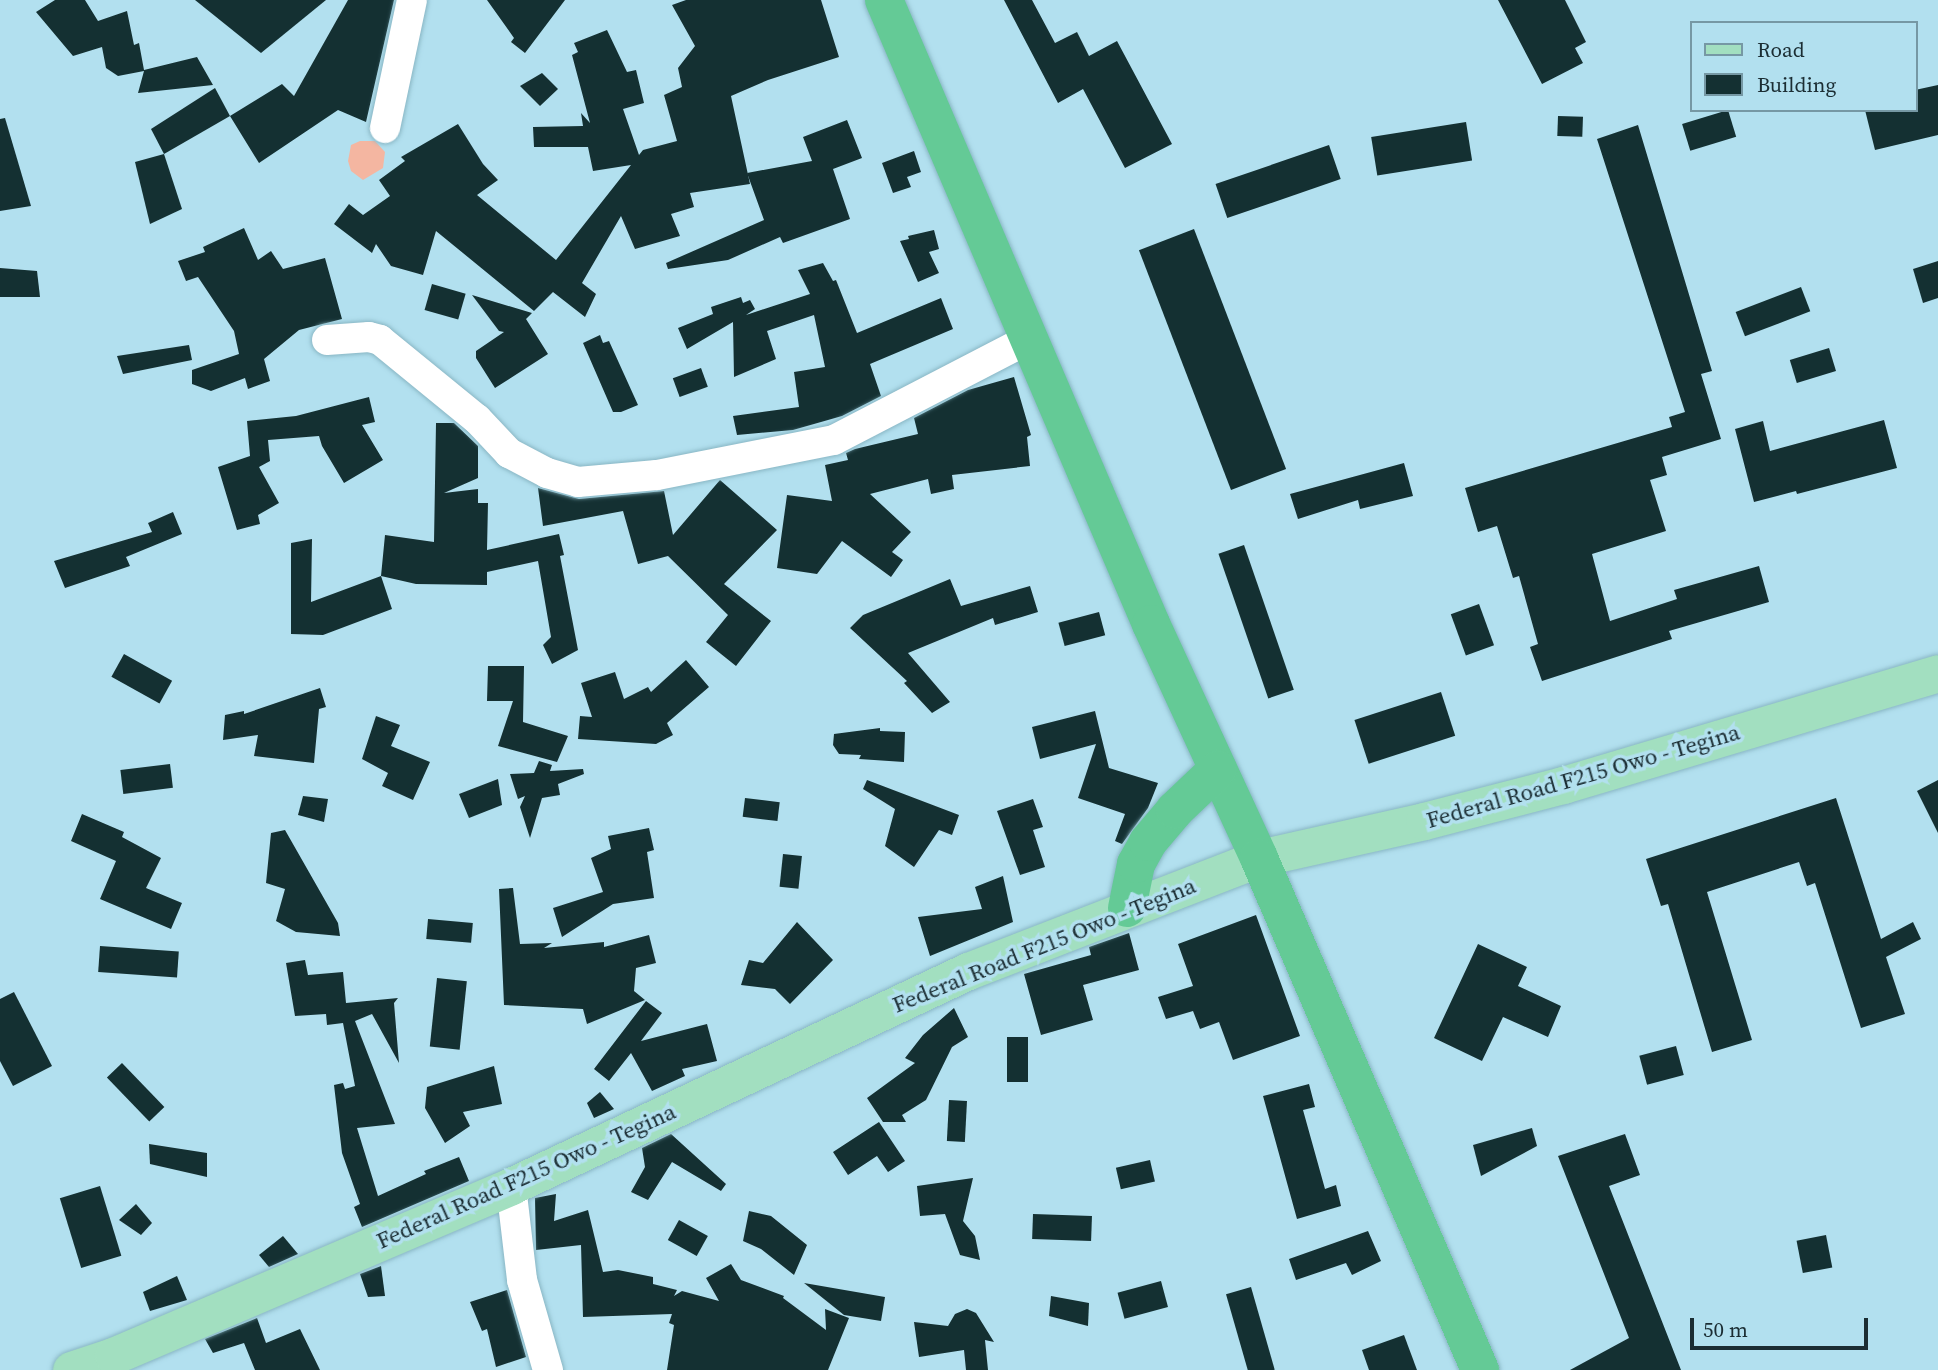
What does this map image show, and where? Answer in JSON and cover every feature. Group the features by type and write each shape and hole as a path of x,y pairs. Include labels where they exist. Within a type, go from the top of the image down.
{"highway":[{"path":"884,0 1151,624 1259,858 1480,1370"},
{"path":"1127,908 1136,864 1148,842 1168,817 1218,769"}],"main road":[{"name":"Federal Road F215 Owo - Tegina","path":"71,1370 113,1356 511,1186 968,971 1259,858 1423,821 1563,785 1938,673"}],"street":[{"path":"385,128 412,0"},
{"path":"327,340 369,337 380,340 477,419 509,453 547,473 578,481 657,475 834,440 1029,339"},
{"path":"511,1186 522,1280 548,1370"}],"shaded area":[{"path":"360,141 375,141 385,152 383,168 363,180 351,171 348,161 351,145"}],"building":[{"path":"55,0 85,0 98,21 127,11 134,45 139,43 144,70 197,57 213,85 138,93 144,71 118,76 106,68 102,47 73,56 36,12"},
{"path":"195,0 326,0 261,53"},
{"path":"348,0 394,0 366,122 338,110 259,163 230,116 282,84 294,96"},
{"path":"487,0 565,0 525,53 511,42 514,38"},
{"path":"686,0 821,0 839,57 768,80 731,96 750,184 690,193 694,207 671,214 680,236 635,249 621,216 582,283 596,294 585,317 553,292 534,311 436,231 423,275 391,266 376,244 372,253 334,224 349,204 363,215 390,196 379,180 405,161 401,157 458,124 483,164 498,180 477,195 556,260 631,165 593,171 588,147 534,147 533,127 583,126 581,113 590,123 572,55 578,52 574,43 607,30 627,72 636,70 644,103 623,109 639,155 643,150 677,141 664,95 682,87 678,68 695,46 672,5"},
{"path":"1004,0 1032,0 1055,43 1077,32 1089,56 1117,41 1172,144 1125,168 1083,89 1058,103"},
{"path":"1498,0 1565,0 1586,42 1575,48 1583,63 1542,84"},
{"path":"542,73 558,89 540,106 520,86"},
{"path":"1938,85 1938,135 1875,150 1866,112 1917,112 1917,90"},
{"path":"215,88 230,116 164,154 151,129"},
{"path":"1729,112 1736,137 1690,151 1682,124"},
{"path":"1558,116 1583,117 1582,137 1557,136"},
{"path":"5,118 31,206 0,211 0,119"},
{"path":"847,120 862,158 833,169 850,219 783,243 780,237 728,260 668,269 666,263 764,220 747,173 812,161 803,137"},
{"path":"1466,122 1472,161 1377,176 1371,137"},
{"path":"1638,125 1712,371 1701,374 1721,439 1662,457 1667,475 1650,480 1666,531 1592,554 1610,621 1677,599 1674,590 1759,566 1769,602 1669,631 1672,639 1542,681 1530,647 1538,644 1519,576 1513,578 1497,526 1478,532 1465,488 1672,427 1669,417 1685,412 1597,139"},
{"path":"1329,145 1341,179 1227,218 1216,184"},
{"path":"914,151 921,172 907,177 911,187 893,193 882,163"},
{"path":"164,154 182,209 150,224 135,162"},
{"path":"244,228 258,260 271,251 283,269 325,258 342,319 299,330 264,359 270,381 248,389 245,378 211,391 192,384 192,370 239,354 234,331 198,277 186,281 178,261 205,252 203,247"},
{"path":"1194,229 1286,469 1231,490 1139,250"},
{"path":"934,230 939,249 929,252 939,273 918,282 900,241 909,239 908,236"},
{"path":"1938,261 1938,298 1923,303 1913,269"},
{"path":"823,263 833,281 836,280 857,333 941,298 953,329 870,364 881,396 842,416 793,430 737,435 733,416 799,407 794,372 825,367 814,315 767,331 776,359 734,377 733,322 687,349 678,328 713,314 711,307 741,297 743,303 750,300 755,309 746,315 810,294 798,270"},
{"path":"0,268 37,271 40,297 0,297"},
{"path":"432,284 466,294 458,320 425,310"},
{"path":"1801,287 1810,311 1745,336 1736,312"},
{"path":"472,295 532,313 526,319 548,354 495,388 476,358 476,351 504,332 499,331"},
{"path":"600,335 603,343 609,341 638,405 621,412 613,412 583,343"},
{"path":"189,345 192,360 123,374 117,356"},
{"path":"1829,348 1836,371 1797,383 1790,360"},
{"path":"701,368 708,387 680,397 673,378"},
{"path":"1014,377 1031,435 1027,437 1030,466 952,475 954,489 931,494 928,479 870,494 911,532 892,552 903,560 891,577 842,541 817,574 777,568 787,495 832,501 825,465 848,460 846,453 855,449 918,434 914,418 968,390"},
{"path":"369,397 375,422 362,425 383,460 344,483 319,436 268,440 270,461 259,467 279,503 258,515 260,524 237,530 218,467 250,456 247,421 296,416"},
{"path":"1884,420 1897,468 1797,494 1796,491 1754,502 1735,429 1763,421 1770,451"},
{"path":"436,423 454,423 478,446 478,478 444,493 478,489 478,503 488,503 487,550 559,534 564,555 560,556 578,650 552,664 543,645 551,637 538,561 487,572 487,585 416,584 381,576 385,535 434,542"},
{"path":"1404,463 1413,496 1360,509 1358,500 1298,519 1290,494"},
{"path":"720,480 777,530 724,584 771,621 736,666 706,642 728,615 668,556 638,564 623,511 543,526 538,488 579,499 664,491 673,535"},
{"path":"173,512 182,534 126,557 130,566 65,588 54,561 152,532 148,523"},
{"path":"312,539 311,602 381,576 392,609 323,635 291,634 291,543"},
{"path":"1244,545 1294,690 1268,698 1218,554"},
{"path":"950,579 961,606 1030,586 1038,612 995,625 993,618 908,653 950,702 932,713 904,683 907,681 850,628 863,615"},
{"path":"1479,604 1494,645 1466,656 1451,614"},
{"path":"1099,612 1105,635 1065,646 1058,623"},
{"path":"124,654 172,681 159,703 111,677"},
{"path":"686,660 709,687 667,723 673,735 656,744 578,739 580,716 592,717 581,683 615,672 624,699 648,687 651,692"},
{"path":"488,666 524,666 523,722 568,736 557,762 498,746 513,701 487,701"},
{"path":"320,688 326,707 319,709 314,763 254,756 258,735 223,740 225,715 244,711 244,714"},
{"path":"1441,692 1455,736 1369,764 1354,720"},
{"path":"1095,711 1109,768 1158,783 1148,808 1122,844 1115,841 1125,814 1078,798 1096,744 1040,759 1032,727"},
{"path":"376,716 400,725 391,746 430,762 413,800 382,786 388,773 362,759"},
{"path":"880,728 880,731 905,732 904,762 859,759 861,755 839,754 833,745 834,734"},
{"path":"539,761 552,765 550,771 583,769 584,774 558,784 560,795 542,798 530,838 520,807 525,796 518,799 510,774 534,773"},
{"path":"170,764 173,788 123,794 120,770"},
{"path":"498,779 502,805 469,818 459,794"},
{"path":"867,780 959,815 952,835 939,830 914,867 885,846 895,809 863,789"},
{"path":"1938,780 1938,833 1917,791"},
{"path":"303,796 328,799 324,822 298,815"},
{"path":"745,798 780,802 777,821 743,817"},
{"path":"1836,798 1881,939 1913,922 1921,939 1886,957 1905,1014 1861,1028 1815,883 1807,886 1799,862 1707,892 1752,1040 1712,1052 1668,904 1661,906 1646,859"},
{"path":"1033,799 1043,827 1033,830 1045,867 1020,875 997,811"},
{"path":"82,814 124,832 122,837 161,858 146,888 182,903 171,929 100,899 116,861 71,841"},
{"path":"649,828 654,850 647,852 654,898 613,904 562,937 553,908 603,892 591,858 611,849 608,836"},
{"path":"285,830 338,923 340,936 296,932 276,921 285,889 266,883 271,833"},
{"path":"783,854 802,856 798,889 780,887"},
{"path":"1003,876 1013,922 930,956 918,917 982,909 975,887"},
{"path":"513,888 520,944 552,943 544,948 604,942 604,947 649,935 656,963 636,968 634,991 645,1000 587,1024 583,1009 504,1005 499,889"},
{"path":"1256,915 1300,1036 1233,1060 1219,1022 1200,1029 1193,1011 1166,1019 1158,997 1193,986 1178,944"},
{"path":"428,919 473,923 471,943 426,939"},
{"path":"797,922 833,960 790,1004 775,989 741,985 749,960 763,963"},
{"path":"1129,933 1139,970 1083,985 1093,1020 1041,1035 1024,974 1091,955 1089,947"},
{"path":"1478,944 1527,967 1518,986 1561,1006 1548,1037 1503,1017 1482,1061 1434,1038"},
{"path":"100,946 179,952 177,977 98,972"},
{"path":"305,960 308,975 343,972 346,1003 398,998 394,1003 399,1063 372,1014 355,1021 395,1124 357,1128 378,1196 426,1174 424,1171 459,1157 469,1181 362,1227 354,1207 360,1204 342,1153 334,1085 343,1083 345,1089 355,1086 343,1023 327,1025 326,1014 295,1016 286,963"},
{"path":"437,978 467,981 460,1050 430,1047"},
{"path":"14,992 52,1066 13,1086 0,1061 0,999"},
{"path":"646,1001 662,1013 641,1041 707,1024 717,1061 682,1069 685,1076 652,1091 631,1053 609,1081 594,1069"},
{"path":"954,1008 968,1037 952,1047 926,1100 902,1115 906,1122 883,1122 867,1098 915,1063 905,1058 923,1035"},
{"path":"1007,1037 1028,1037 1028,1082 1007,1082"},
{"path":"1676,1046 1684,1075 1647,1085 1639,1056"},
{"path":"122,1063 164,1107 149,1121 107,1078"},
{"path":"494,1066 502,1104 463,1112 470,1126 445,1143 425,1108 427,1087"},
{"path":"1309,1084 1315,1107 1303,1110 1325,1189 1336,1185 1341,1206 1297,1219 1263,1096"},
{"path":"600,1092 614,1109 594,1118 587,1103"},
{"path":"949,1100 967,1101 965,1142 947,1141"},
{"path":"879,1122 905,1161 888,1172 877,1156 848,1175 833,1152"},
{"path":"1532,1128 1537,1146 1481,1176 1473,1145"},
{"path":"671,1134 726,1184 721,1191 672,1162 648,1200 631,1192 645,1167 642,1148"},
{"path":"1625,1134 1640,1175 1609,1186 1681,1370 1570,1370 1629,1338 1558,1156"},
{"path":"149,1144 207,1153 207,1177 150,1164"},
{"path":"1150,1160 1155,1181 1121,1189 1116,1168"},
{"path":"973,1178 963,1221 975,1236 980,1260 960,1255 945,1214 920,1216 917,1186"},
{"path":"100,1186 121,1256 81,1268 60,1198"},
{"path":"556,1194 554,1221 588,1210 603,1272 618,1270 653,1277 653,1284 677,1290 674,1296 682,1291 719,1301 706,1278 731,1264 741,1280 784,1296 783,1298 826,1330 825,1309 849,1318 828,1370 667,1370 674,1325 669,1323 672,1314 583,1317 581,1245 536,1250 535,1198"},
{"path":"136,1204 152,1223 141,1235 119,1220"},
{"path":"749,1211 771,1216 807,1245 794,1275 761,1249 743,1241"},
{"path":"1033,1214 1092,1216 1091,1241 1032,1239"},
{"path":"679,1220 708,1236 697,1256 668,1240"},
{"path":"1368,1231 1381,1261 1352,1275 1346,1263 1296,1280 1289,1259"},
{"path":"1826,1235 1832,1267 1803,1273 1797,1241"},
{"path":"283,1236 298,1254 269,1267 259,1255"},
{"path":"381,1266 385,1296 368,1297 360,1274"},
{"path":"177,1276 187,1300 150,1311 143,1292"},
{"path":"1161,1281 1168,1307 1125,1319 1118,1293"},
{"path":"804,1283 885,1297 881,1321 844,1315"},
{"path":"1251,1287 1275,1370 1248,1370 1226,1294"},
{"path":"507,1290 526,1357 496,1367 487,1329 482,1331 470,1302"},
{"path":"1051,1296 1089,1303 1088,1326 1049,1316"},
{"path":"967,1309 976,1313 994,1342 985,1340 988,1370 966,1370 964,1350 919,1357 914,1322 948,1326 955,1314"},
{"path":"257,1318 266,1343 300,1329 320,1370 255,1370 244,1343 213,1353 205,1339"},
{"path":"1404,1335 1417,1370 1369,1370 1362,1350"}]}
